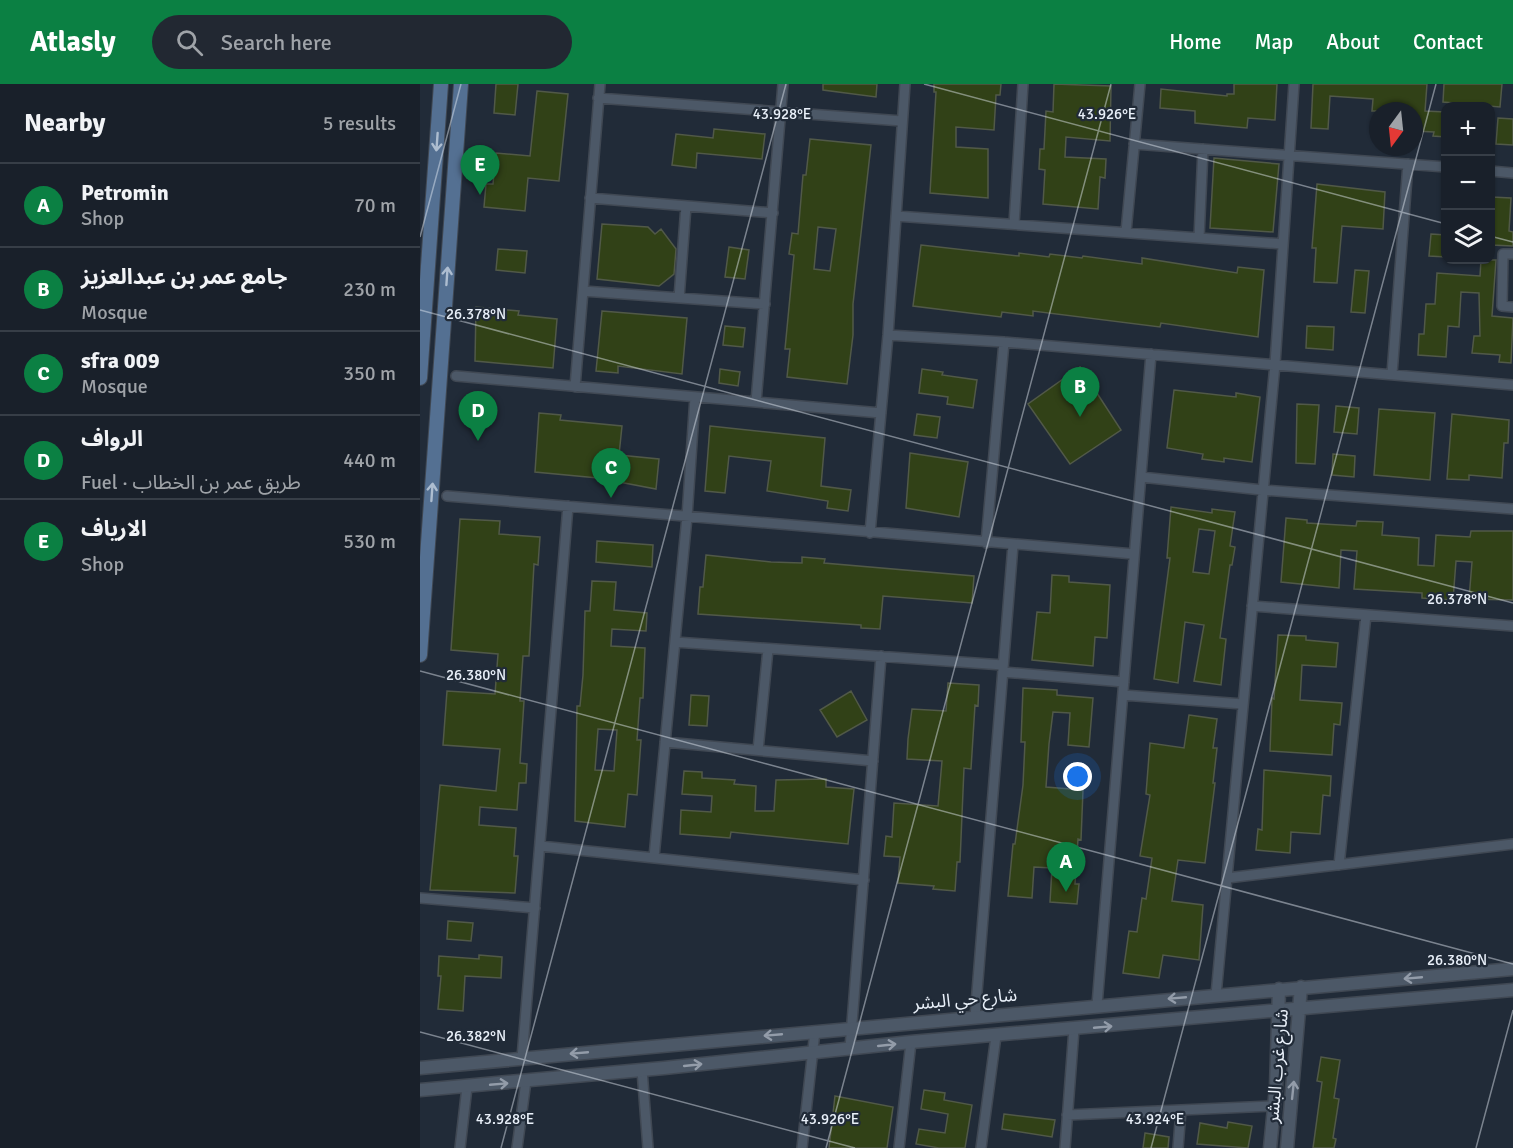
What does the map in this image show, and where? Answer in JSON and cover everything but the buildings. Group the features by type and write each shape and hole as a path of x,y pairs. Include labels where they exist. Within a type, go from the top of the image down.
{"main road":[{"path":"420,378 441,84"},
{"path":"420,655 461,84"}],"street":[{"path":"575,387 600,84"},
{"path":"756,402 783,84"},
{"path":"870,533 888,335 905,84"},
{"path":"1014,224 1023,84"},
{"path":"1126,232 1140,84"},
{"path":"1216,995 1275,364 1294,84"},
{"path":"598,98 902,121"},
{"path":"1134,144 1441,167"},
{"path":"1199,238 1203,149"},
{"path":"1392,374 1408,164"},
{"path":"1495,171 1513,173"},
{"path":"590,198 773,213"},
{"path":"679,298 687,206"},
{"path":"896,216 1282,244"},
{"path":"1513,254 1503,254 1502,306 1513,307"},
{"path":"583,291 765,304"},
{"path":"888,335 1004,342 1513,385"},
{"path":"986,543 1004,342"},
{"path":"1097,1005 1151,354"},
{"path":"456,376 881,413"},
{"path":"654,857 687,517 695,397"},
{"path":"1141,477 1262,490 1513,509"},
{"path":"447,496 1134,554"},
{"path":"522,1058 568,506"},
{"path":"975,1017 1012,545"},
{"path":"1252,606 1513,626"},
{"path":"1339,865 1366,615"},
{"path":"675,642 881,656 1124,682"},
{"path":"758,750 768,649"},
{"path":"850,1048 881,656"},
{"path":"1123,695 1243,704"},
{"path":"665,742 873,761"},
{"path":"1227,878 1513,844"},
{"path":"540,846 864,880"},
{"path":"420,898 535,908"},
{"name":"شارع حي البشر","path":"420,1068 1513,969"},
{"name":"شارع غرب البشر","path":"1287,1148 1301,1009 1300,987"},
{"path":"1270,1148 1280,989"},
{"path":"420,1090 911,1042 1280,1012 1513,990"},
{"path":"1065,1148 1074,1029"},
{"path":"802,1148 815,1031"},
{"path":"981,1148 996,1035"},
{"path":"899,1148 911,1042"},
{"path":"642,1070 648,1148"},
{"path":"517,1148 526,1081"},
{"path":"460,1148 467,1087"},
{"path":"1067,1115 1274,1106"},
{"path":"1178,1148 1181,1110"}],"place":[{"name":"الارياف","path":"480,195"},
{"name":"جامع عمر بن عبدالعزيز","path":"1080,417"},
{"name":"الرواف","path":"478,441"},
{"name":"sfra 009","path":"611,498"},
{"name":"Petromin","path":"1066,892"}]}
